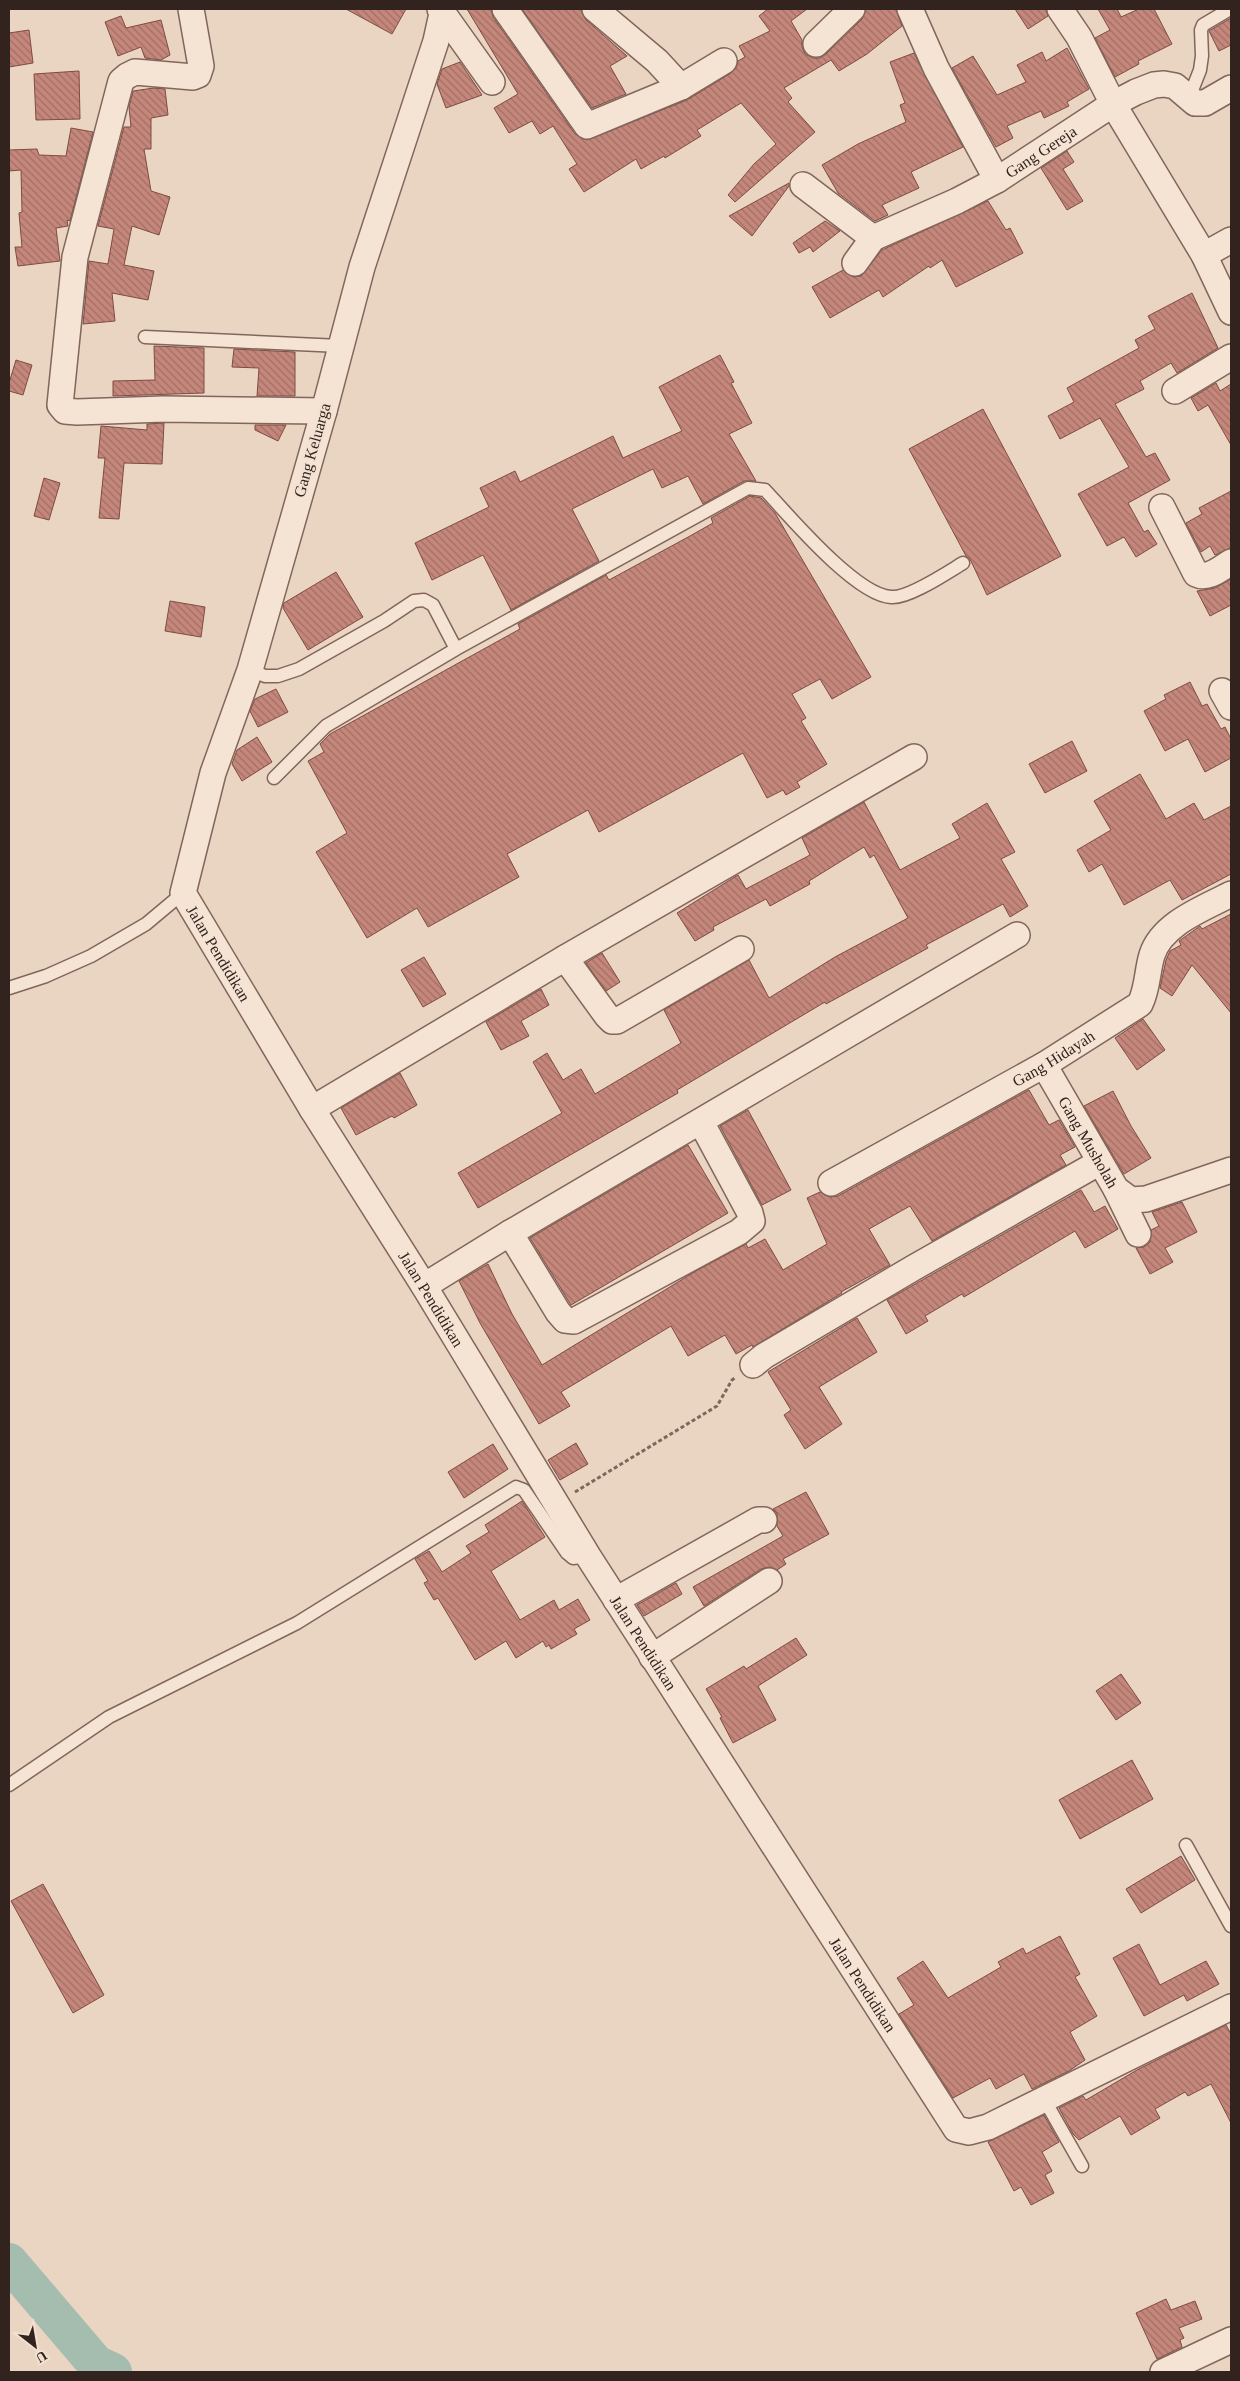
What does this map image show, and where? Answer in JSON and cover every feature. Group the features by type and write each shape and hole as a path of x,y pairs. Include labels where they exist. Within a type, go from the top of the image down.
{"street":[{"path":"191,9 201,66 198,74 193,77 135,72 121,81 75,257 60,405 65,410 77,412 164,409 324,412"},
{"path":"442,9 492,82"},
{"name":"Gang Keluarga","path":"182,893 213,773 250,670 324,412 362,267 436,41 442,9"},
{"path":"505,9 587,126 681,87 724,61"},
{"path":"595,9 657,61 681,87"},
{"path":"816,44 852,9"},
{"path":"910,9 936,68 997,180"},
{"path":"1060,9 1080,36 1113,104 1204,255 1231,312"},
{"name":"Gang Gereja","path":"873,238 957,201 997,180 1113,104 1154,84 1175,86 1195,103 1205,103 1231,88"},
{"path":"803,185 873,238 855,263"},
{"path":"1204,255 1231,240"},
{"path":"1175,391 1231,357"},
{"path":"1162,506 1196,574 1202,577 1210,575 1231,562"},
{"path":"312,1109 565,958 914,757"},
{"name":"Jalan Pendidikan","path":"182,893 312,1109 424,1286 588,1556 956,2129 969,2132 988,2127 1231,2007"},
{"name":"Gang Hidayah","path":"831,1183 1044,1065 1140,1004 1144,995 1153,953 1165,933 1231,894"},
{"path":"424,1286 510,1233 702,1122 1017,935"},
{"path":"565,958 608,1016 612,1020 617,1021 741,949"},
{"name":"Gang Musholah","path":"1044,1065 1116,1189 1131,1200 1146,1199 1231,1170"},
{"path":"510,1233 558,1312 565,1320 574,1321 739,1232 752,1221 750,1212 702,1122"},
{"path":"753,1365 764,1356 915,1266 1100,1162"},
{"path":"1116,1189 1138,1234"},
{"path":"616,1600 758,1520 764,1520"},
{"path":"652,1657 769,1581"},
{"path":"1163,2372 1231,2340"}],"lane":[{"path":"1189,98 1200,70 1202,56 1201,30 1203,25 1230,9"},
{"path":"145,337 340,346"},
{"path":"274,778 326,726 456,649 748,488 765,490 816,545 871,591 892,598 912,591 963,563"},
{"path":"250,670 265,676 278,676 299,669 384,621 414,601 424,600 432,605 456,649"},
{"path":"9,988 46,976 91,956 146,924 182,893"},
{"path":"9,1785 109,1717 297,1623 516,1487 524,1490 567,1553 573,1558 588,1556"},
{"path":"1186,1845 1231,1926"},
{"path":"1044,2099 1082,2166"}],"path":[{"path":"556,1504 717,1406 732,1380 753,1365"}],"building":[{"path":"346,9 406,9 392,34"},
{"path":"467,9 491,9 493,17 575,134 587,140 687,100 731,73 736,68 738,61 745,57 739,46 770,31 759,16 768,9 807,9 791,21 802,40 805,54 813,58 820,58 826,54 862,19 866,9 896,9 902,26 867,54 839,71 831,60 784,88 792,98 788,102 815,132 735,202 728,195 754,164 776,144 741,103 697,130 701,136 665,158 664,156 641,169 636,159 584,192 569,169 577,164 553,126 540,134 532,121 509,133 494,108 518,94"},
{"path":"522,9 581,9 586,20 627,56 610,66 626,94 592,108"},
{"path":"1015,9 1046,9 1048,16 1028,29"},
{"path":"1098,9 1117,9 1121,17 1139,9 1154,9 1172,44 1138,61 1139,64 1115,77 1095,38 1110,30"},
{"path":"121,16 126,28 161,20 170,55 161,60 145,58 141,47 118,56 105,22"},
{"path":"1231,18 1231,45 1219,51 1209,31"},
{"path":"29,30 33,63 9,67 9,33"},
{"path":"1067,48 1089,89 1067,102 1069,106 1044,118 1041,111 1007,126 1013,138 996,147 952,68 973,56 997,95 1026,82 1017,65 1042,52 1046,61"},
{"path":"914,53 963,147 911,172 919,188 882,205 888,215 875,221 838,193 822,165 858,144 906,122 900,105 905,103 890,62"},
{"path":"460,62 482,95 446,108 437,84 442,69"},
{"path":"79,71 80,119 36,120 34,74"},
{"path":"154,88 165,89 168,115 151,118 151,149 144,149 151,191 170,197 159,235 132,226 124,265 154,271 148,300 112,293 115,321 83,324 89,261 108,264 114,229 98,226 124,127 131,127 129,107 133,91"},
{"path":"71,128 93,132 70,221 67,220 68,226 56,228 60,261 18,266 15,247 22,247 19,213 22,212 21,170 9,171 9,150 37,149 39,155 66,156"},
{"path":"1067,151 1074,162 1063,169 1083,201 1067,210 1041,168"},
{"path":"789,183 789,186 752,236 729,216"},
{"path":"988,201 1006,230 1010,228 1023,253 956,287 942,260 930,268 929,266 883,297 879,290 830,318 812,287 843,270 853,277 861,276 882,250"},
{"path":"825,221 840,231 813,252 810,247 799,253 793,243"},
{"path":"1192,293 1218,348 1177,373 1171,363 1140,381 1144,389 1115,404 1146,457 1155,453 1170,480 1128,503 1144,532 1148,530 1157,544 1136,557 1124,537 1107,546 1078,494 1129,467 1100,418 1060,439 1048,416 1074,402 1067,388 1139,348 1135,340 1155,329 1148,316"},
{"path":"154,346 204,348 204,393 113,396 113,381 155,380"},
{"path":"234,349 295,352 295,396 257,396 259,368 232,367"},
{"path":"720,355 734,382 731,383 752,423 729,434 756,481 744,481 703,504 688,476 662,488 653,469 572,509 599,561 511,610 483,555 432,580 415,543 489,507 480,488 515,471 520,482 613,436 623,458 682,431 659,387"},
{"path":"16,360 32,365 23,395 9,391 9,383"},
{"path":"1216,383 1220,391 1231,384 1231,445 1208,405 1198,411 1191,398"},
{"path":"983,409 1061,556 987,595 970,559 966,556 909,449"},
{"path":"164,423 162,464 124,463 119,519 99,518 105,458 98,458 101,426 147,430 147,424"},
{"path":"255,425 286,425 278,441 255,430"},
{"path":"44,478 60,483 49,520 34,516"},
{"path":"1231,491 1231,548 1215,555 1210,546 1201,552 1186,523 1202,514 1199,508"},
{"path":"750,496 761,498 775,513 871,677 832,699 820,679 792,694 806,718 801,721 827,764 797,782 800,787 786,795 783,790 767,798 743,753 599,832 588,810 507,854 519,877 428,927 417,908 367,938 316,852 347,833 308,761 324,752 320,744 330,734 520,629 518,624 606,575 609,580 690,536 713,523 711,518"},
{"path":"336,572 363,617 308,650 283,608 284,603"},
{"path":"1231,579 1231,605 1210,616 1197,591 1215,588"},
{"path":"170,601 205,607 201,637 165,631"},
{"path":"1190,682 1202,706 1207,704 1221,729 1225,727 1231,739 1231,758 1205,772 1188,739 1165,751 1144,711 1166,699 1164,695"},
{"path":"276,689 288,712 258,727 250,711 255,699"},
{"path":"257,737 272,762 242,781 232,764 237,750"},
{"path":"1072,741 1087,771 1045,793 1029,764"},
{"path":"1140,774 1166,819 1194,803 1204,820 1231,806 1231,874 1182,900 1170,880 1124,905 1102,864 1089,872 1077,850 1111,830 1094,801"},
{"path":"864,802 900,870 960,838 952,824 987,803 1015,852 1001,859 1028,906 1010,917 1003,904 926,945 928,948 826,1004 825,1002 677,1090 678,1093 478,1208 458,1173 562,1113 533,1062 547,1053 563,1080 581,1069 595,1094 681,1043 664,1010 749,960 769,998 835,957 908,918 874,855 870,858 864,847 809,881 810,884 770,906 766,899 713,927 714,930 695,941 677,913 738,875 746,889 810,855 802,838"},
{"path":"1231,914 1231,1013 1192,965 1172,996 1160,988 1166,960 1170,951 1181,945 1179,941 1200,926 1202,929"},
{"path":"602,953 620,982 606,991 586,963"},
{"path":"424,957 446,994 423,1007 401,970"},
{"path":"541,989 549,1005 521,1021 529,1036 501,1050 486,1022"},
{"path":"1143,1019 1165,1050 1137,1070 1115,1038"},
{"path":"400,1073 417,1105 394,1118 392,1116 356,1135 341,1108"},
{"path":"1029,1090 1049,1125 1059,1120 1075,1147 1060,1155 1066,1165 932,1241 910,1206 869,1229 890,1265 841,1292 753,1347 752,1345 736,1354 725,1335 688,1356 671,1326 561,1392 570,1406 539,1424 480,1323 459,1281 488,1264 512,1314 542,1365 696,1271 746,1244 748,1248 765,1239 783,1270 827,1244 807,1198 820,1192 830,1197 838,1196"},
{"path":"1113,1091 1131,1126 1151,1158 1124,1174 1084,1106"},
{"path":"748,1110 791,1190 762,1205 720,1126"},
{"path":"688,1145 728,1213 571,1305 530,1238"},
{"path":"1081,1190 1094,1212 1105,1206 1118,1229 1085,1248 1075,1231 964,1297 962,1294 925,1316 928,1321 906,1334 887,1300"},
{"path":"1182,1202 1197,1232 1165,1248 1173,1262 1150,1274 1136,1248 1144,1247 1150,1242 1151,1230 1159,1226 1152,1212"},
{"path":"857,1318 877,1352 819,1387 842,1424 805,1449 784,1415 791,1410 768,1372"},
{"path":"576,1443 588,1464 560,1480 548,1460"},
{"path":"493,1444 508,1469 464,1498 448,1472"},
{"path":"806,1492 829,1534 783,1559 786,1564 777,1570 769,1567 761,1569 704,1606 693,1587 783,1536 777,1526 777,1513 773,1509"},
{"path":"522,1501 545,1537 491,1571 520,1620 554,1600 559,1610 578,1599 590,1620 574,1629 577,1634 551,1649 549,1645 546,1647 543,1641 516,1658 506,1641 475,1660 438,1598 434,1600 424,1583 428,1581 415,1559 429,1551 442,1572 471,1553 466,1546 489,1532 485,1525"},
{"path":"676,1583 682,1594 644,1616 637,1605"},
{"path":"796,1638 807,1655 758,1686 776,1720 733,1743 720,1718 722,1717 706,1689 744,1666 746,1669"},
{"path":"1121,1674 1141,1703 1116,1720 1096,1691"},
{"path":"1132,1760 1153,1799 1080,1839 1059,1800"},
{"path":"1181,1856 1195,1880 1141,1913 1126,1889"},
{"path":"43,1884 104,1995 73,2013 11,1901"},
{"path":"1060,1936 1080,1974 1075,1977 1097,2016 1070,2032 1085,2060 1069,2071 1032,2089 1024,2074 996,2089 990,2078 953,2098 899,2014 914,2005 897,1978 923,1961 948,1998 1001,1967 998,1962 1023,1948 1026,1954"},
{"path":"1139,1944 1160,1985 1206,1961 1219,1984 1187,2001 1184,1995 1144,2016 1113,1958"},
{"path":"1226,2025 1231,2034 1231,2123 1211,2084 1188,2096 1185,2092 1155,2109 1160,2118 1131,2135 1120,2116 1079,2140 1073,2134 1059,2108 1083,2096 1086,2100 1137,2070"},
{"path":"1044,2115 1059,2142 1042,2152 1052,2171 1045,2175 1054,2193 1031,2205 1021,2187 1014,2191 988,2142"},
{"path":"1166,2299 1171,2310 1195,2301 1202,2319 1179,2328 1184,2338 1180,2340 1182,2347 1157,2359 1136,2313"}],"waterway":[{"path":"9,2262 96,2364 113,2372"}]}
